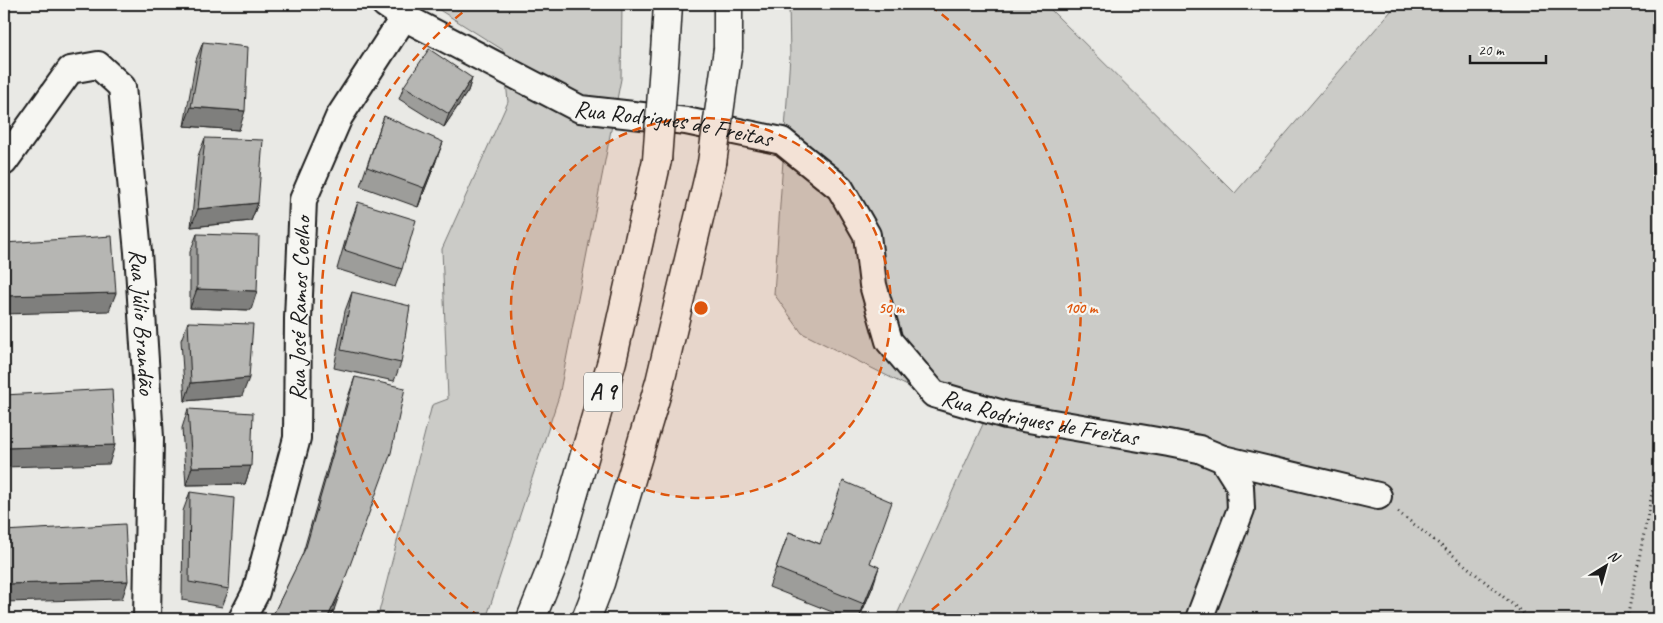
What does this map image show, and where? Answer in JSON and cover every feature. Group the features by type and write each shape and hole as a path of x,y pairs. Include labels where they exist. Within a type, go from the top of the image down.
{"highway":[{"name":"A 9","path":"531,619 554,562 612,361 657,160 668,4"},
{"name":"A 9","path":"586,619 600,583 660,382 712,163 728,49 728,4"}],"street":[{"name":"Rua Rodrigues de Freitas","path":"394,10 580,109 686,121 782,141 840,188 867,235 874,285 889,341 934,394 1006,415 1199,449 1223,458 1378,496"},
{"name":"Rua José Ramos Coelho","path":"242,619 256,592 297,438 298,319 303,200 340,117 394,10"},
{"name":"Rua Júlio Brandão","path":"4,162 70,70 98,65 122,87 138,252 150,438 147,619"},
{"path":"1199,619 1241,509 1240,486 1223,458"}],"path":[{"path":"1627,619 1659,458"},
{"path":"1378,496 1530,619"}],"shaded area":[{"path":"430,4 622,4 621,79 559,396 486,619 399,619 400,615 379,612 432,405 448,399 442,249 508,102 503,50"},
{"path":"789,4 1045,4 1235,193 1397,4 1659,4 1659,619 895,619 983,424 802,333 774,294 790,56"}],"building":[{"path":"203,42 248,47 245,111 191,107"},
{"path":"429,49 472,78 449,114 404,86"},
{"path":"384,116 443,142 424,188 367,167"},
{"path":"205,138 263,140 258,203 198,209"},
{"path":"358,202 416,220 402,269 344,250"},
{"path":"197,234 259,236 257,291 197,289"},
{"path":"112,236 116,293 4,296 4,243"},
{"path":"352,292 410,306 401,363 341,350"},
{"path":"188,322 253,324 249,378 191,383"},
{"path":"355,377 405,388 391,453 342,587 327,619 271,619 306,547"},
{"path":"112,389 115,445 4,448 4,395"},
{"path":"188,409 253,413 251,466 192,467"},
{"path":"843,481 892,502 870,563 879,567 864,604 776,568 789,532 820,544"},
{"path":"190,492 234,498 229,589 189,582"},
{"path":"125,524 128,581 4,584 4,531"}]}
